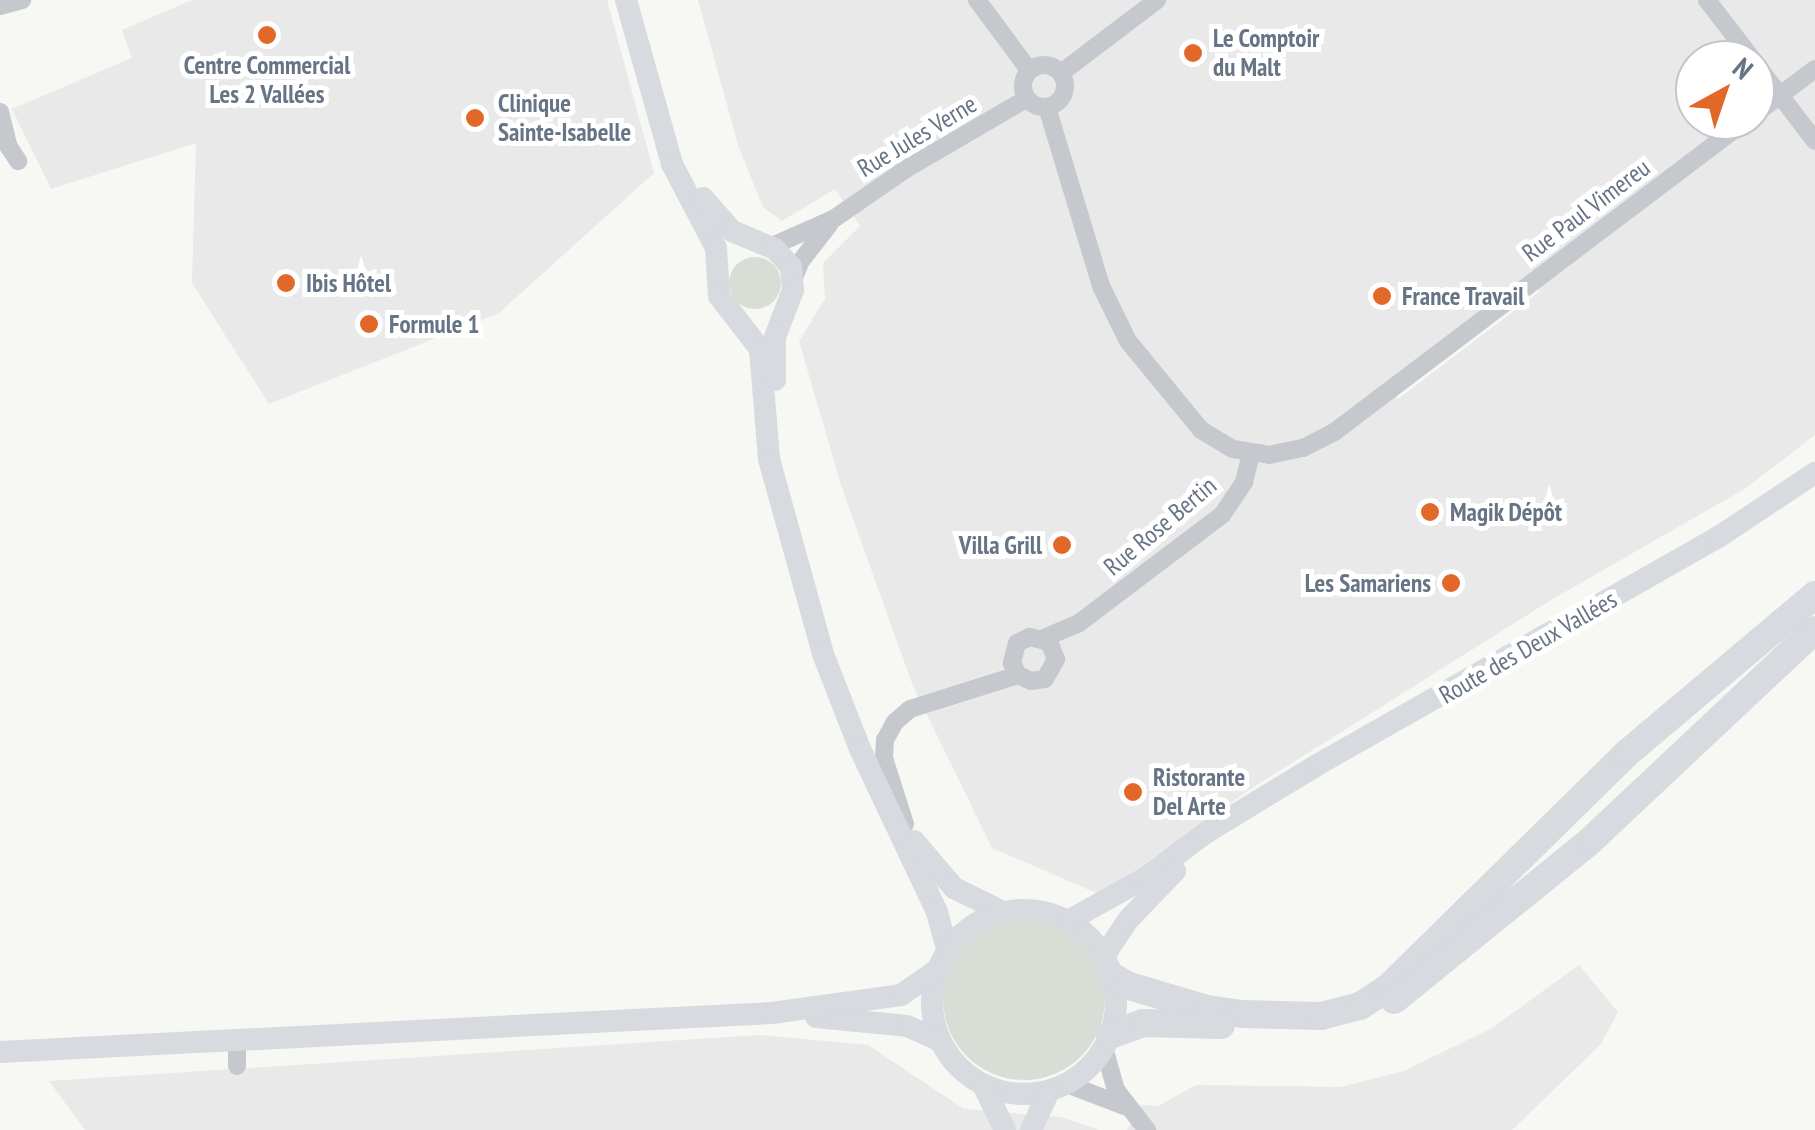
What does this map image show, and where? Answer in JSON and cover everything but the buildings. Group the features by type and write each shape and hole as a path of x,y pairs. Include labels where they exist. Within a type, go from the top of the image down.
{"highway":[{"path":"1108,966 1178,1000 1242,1014 1321,1016 1360,1006 1388,988 1626,754 1815,595"},
{"path":"1107,1042 1156,1022 1325,1024 1383,1007 1425,978 1590,841 1815,630"}],"main road":[{"path":"0,1052 772,1013 900,995 942,960 968,929 1004,912 1036,911 1068,921 1108,966 1116,1003 1107,1042 1085,1072 1058,1088 1017,1094 984,1087 958,1068 939,1040 932,1009 942,960 937,912 838,696 808,610 769,459 760,350 718,296 716,248 666,144 626,0"},
{"path":"640,0 682,160 717,216 732,232 788,262 794,278 775,337 779,498"},
{"path":"718,272 730,252 762,245"},
{"path":"738,317 767,320 786,306"},
{"name":"Route des Deux Vallées","path":"1068,921 1144,878 1317,766 1702,547 1815,472"},
{"path":"891,811 954,888 1004,912"},
{"name":"Route des Deux Vallées","path":"1108,966 1150,896 1237,816"},
{"path":"772,1013 907,1026 939,1040"},
{"path":"984,1087 1005,1130"},
{"path":"1031,1130 1058,1088"}],"street":[{"path":"0,6 22,0"},
{"path":"977,0 1029,70"},
{"path":"1061,73 1157,0"},
{"path":"1707,0 1738,40"},
{"path":"1047,107 1026,99 1022,84 1029,70 1042,64 1061,73"},
{"path":"1775,99 1815,68"},
{"path":"1047,107 1062,97 1061,73"},
{"path":"1775,88 1815,141"},
{"name":"Rue Jules Verne","path":"762,245 835,218 897,174 1026,99"},
{"path":"1047,107 1101,286 1117,324 1201,430 1217,442 1251,453"},
{"path":"1,119 18,161"},
{"name":"Rue Paul Vimereu","path":"1251,453 1284,453 1333,434 1721,140"},
{"name":"Rue Jules Verne","path":"794,278 800,262 835,218"},
{"name":"Rue Rose Bertin","path":"1050,646 1230,507 1244,482 1251,453"},
{"path":"908,834 884,758 885,740 894,722 910,709 1018,675 1031,681 1044,679 1054,669 1050,646 1030,636 1018,643 1012,656 1018,675"},
{"path":"237,1040 237,1066"},
{"path":"1107,1042 1110,1076 1124,1106 1146,1130"},
{"path":"1058,1088 1124,1106"}],"shaded area":[{"path":"192,0 607,0 654,173 499,313 269,404 192,283 196,143 51,189 12,109 132,58 122,30"},
{"path":"698,0 1815,0 1815,435 1746,488 1551,600 1249,790 1101,895 992,848 913,686 841,485 799,341 825,299 823,263 860,226 835,189 782,221 763,207 739,148","holes":["1528,276 1540,291 1398,399 1386,383"]},
{"path":"755,257 773,265 781,283 773,301 755,309 737,301 729,283 737,265"},
{"path":"1024,918 1055,924 1082,941 1099,968 1105,999 1099,1030 1082,1057 1055,1074 1024,1080 993,1074 966,1057 949,1030 943,999 949,968 966,941 993,924"},
{"path":"1579,965 1618,1012 1601,1044 1512,1130 1127,1130 1141,1105 1158,1106 1196,1085 1341,1087 1404,1071 1492,1028"},
{"path":"759,1035 868,1045 964,1109 1061,1117 1100,1130 85,1130 49,1081"}],"place":[{"name":"Centre Commercial Les 2 Vallées","path":"267,35"},
{"name":"Le Comptoir du Malt","path":"1193,53"},
{"name":"Clinique Sainte-Isabelle","path":"475,118"},
{"name":"Ibis Hôtel","path":"286,283"},
{"name":"France Travail","path":"1382,296"},
{"name":"Formule 1","path":"369,324"},
{"name":"Magik Dépôt","path":"1430,512"},
{"name":"Villa Grill","path":"1062,545"},
{"name":"Les Samariens","path":"1451,583"},
{"name":"Ristorante Del Arte","path":"1133,792"}]}
